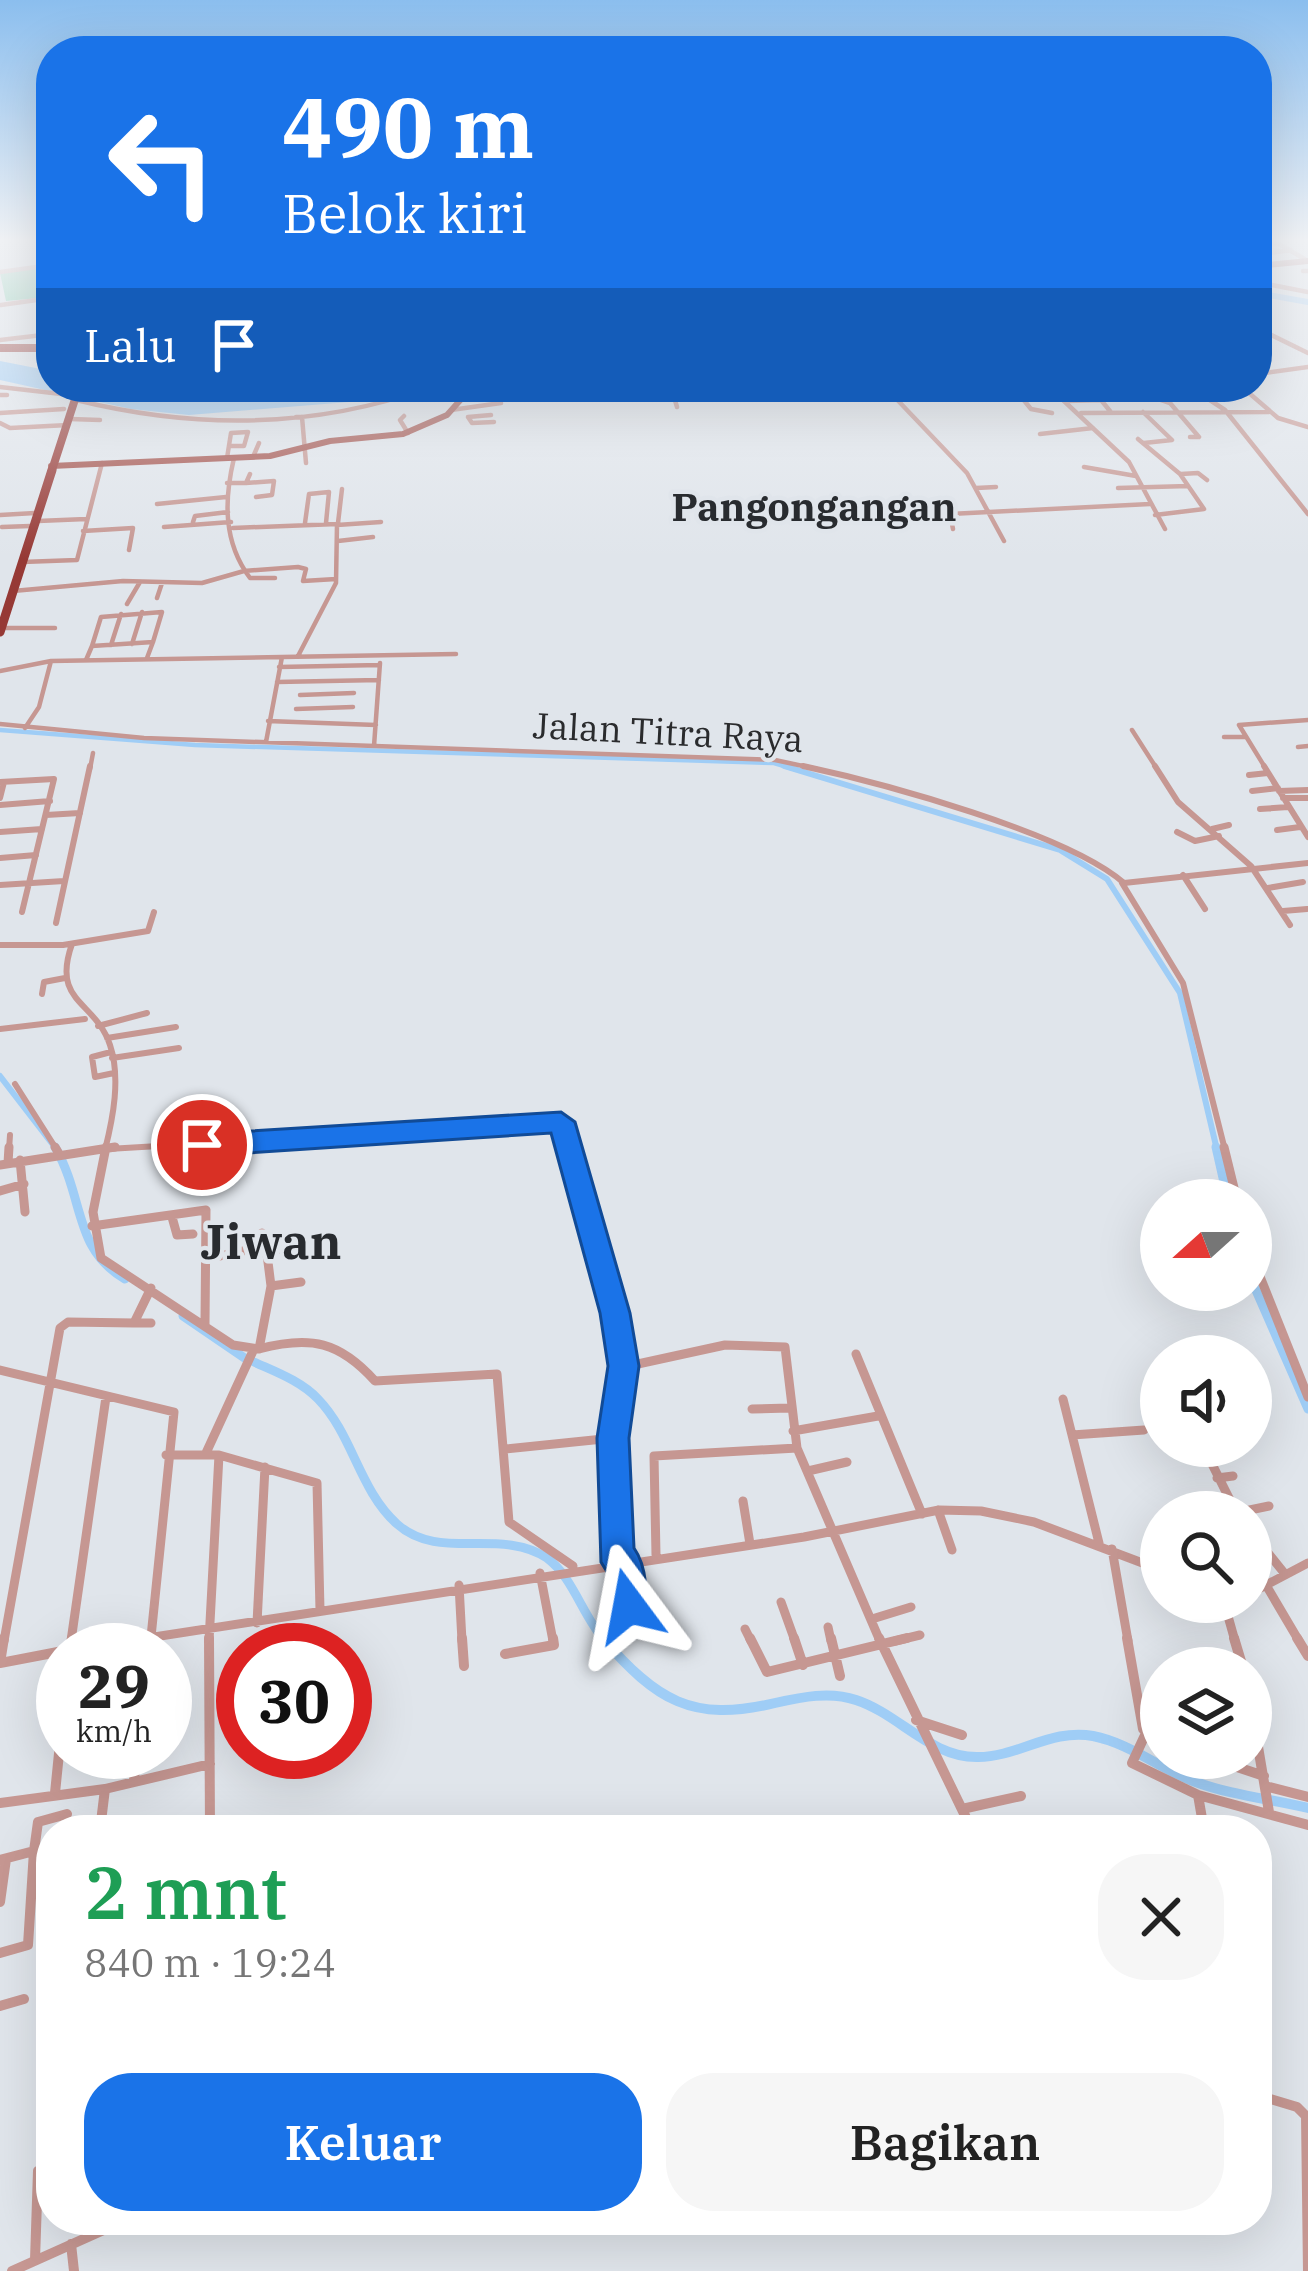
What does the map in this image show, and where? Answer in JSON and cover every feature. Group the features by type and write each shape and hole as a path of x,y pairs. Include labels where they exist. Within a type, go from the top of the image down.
{"highway":[{"path":"0,616 57,467 73,402"},
{"path":"1,630 34,520"}],"main road":[{"path":"57,467 253,457 408,433 449,412 458,402"}],"street":[{"path":"1272,369 1308,367"},
{"path":"1,417 10,401 2,393 13,388 36,392"},
{"path":"22,411 32,398"},
{"path":"44,410 47,402"},
{"path":"90,402 168,422 362,409 384,402"},
{"path":"676,402 677,407"},
{"path":"899,402 976,488 1004,541"},
{"path":"1025,402 1030,409 1052,413"},
{"path":"1068,402 1122,454 1165,529"},
{"path":"1103,402 1111,412"},
{"path":"1170,402 1199,436 1190,437"},
{"path":"1188,402 1192,409"},
{"path":"1213,402 1225,410 1308,514"},
{"path":"1258,402 1269,412"},
{"path":"449,412 501,403"},
{"path":"1,417 44,410 68,419"},
{"path":"1110,443 1172,440 1142,410"},
{"path":"449,412 468,416 492,418 479,416 468,416"},
{"path":"1062,413 1269,412 1308,427"},
{"path":"404,416 400,420 408,433"},
{"path":"1,417 10,428 101,417"},
{"path":"248,418 301,417 306,464"},
{"path":"1040,434 1095,428"},
{"path":"363,438 364,448"},
{"path":"1138,441 1180,474 1204,510 1154,515"},
{"path":"253,457 259,443"},
{"path":"231,446 226,497 233,556 253,579 275,578"},
{"path":"175,460 178,450"},
{"path":"1122,454 1150,452"},
{"path":"22,562 77,560 102,463"},
{"path":"1084,467 1138,476"},
{"path":"1180,474 1195,472 1207,480"},
{"path":"246,483 250,474"},
{"path":"227,483 274,482 272,495 256,496"},
{"path":"1118,488 1190,485"},
{"path":"976,488 996,487"},
{"path":"298,656 336,579 342,489"},
{"path":"303,536 309,494 329,492 326,523"},
{"path":"157,504 226,497"},
{"path":"953,529 950,514 1150,504"},
{"path":"193,522 195,516 228,512"},
{"path":"0,515 86,519"},
{"path":"252,529 255,517"},
{"path":"2,527 34,520"},
{"path":"164,527 252,529 381,522"},
{"path":"282,535 284,524"},
{"path":"83,531 133,528 129,550"},
{"path":"338,541 373,537"},
{"path":"13,591 225,580 244,571 303,567 303,581 336,579"},
{"path":"127,604 140,582"},
{"path":"157,598 162,583"},
{"path":"132,644 142,612"},
{"path":"87,658 101,617 162,612 148,657"},
{"path":"111,645 121,614"},
{"path":"1,630 55,628"},
{"path":"92,646 153,643"},
{"path":"0,671 87,658 456,654"},
{"path":"374,746 380,655"},
{"path":"266,742 282,657"},
{"path":"25,728 39,707 51,661"},
{"path":"279,667 380,665"},
{"path":"351,724 355,680"},
{"path":"277,682 379,680"},
{"path":"293,722 302,681"},
{"path":"299,695 354,693"},
{"path":"296,709 353,707"},
{"path":"1308,720 1239,724 1308,837"},
{"path":"268,721 376,725"},
{"name":"Jalan Titra Raya","path":"0,724 266,742 801,764 1075,850 1102,863 1121,882"},
{"path":"1132,730 1178,802 1251,866 1290,925"},
{"path":"1224,737 1246,737"},
{"path":"1298,747 1308,746"},
{"path":"56,922 93,753"},
{"path":"1249,775 1268,773"},
{"path":"22,912 27,883 36,856 50,801 54,779 2,782 0,801 50,801"},
{"path":"1252,791 1308,794"},
{"path":"1260,808 1282,796"},
{"path":"46,815 80,813"},
{"path":"1210,830 1229,825"},
{"path":"1276,830 1300,826"},
{"path":"0,832 42,829"},
{"path":"1177,832 1195,841 1219,836"},
{"path":"0,858 36,856"},
{"path":"1232,1179 1183,983 1121,882 1308,863"},
{"path":"1183,875 1205,909"},
{"path":"0,885 65,881"},
{"path":"1268,888 1303,882"},
{"path":"1283,911 1307,909"},
{"path":"0,945 72,944 148,931 154,912"},
{"path":"72,944 65,978 86,1018 107,1037 114,1073 106,1148 90,1208 101,1258 233,1345 256,1350 286,1341 339,1349 358,1360 375,1381 496,1374 509,1522 568,1568"},
{"path":"42,994 43,983 65,978"},
{"path":"97,1026 147,1013"},
{"path":"0,1029 86,1018"},
{"path":"107,1037 176,1027"},
{"path":"114,1073 95,1077 92,1057 179,1048"},
{"path":"15,1084 52,1153"},
{"path":"10,1135 4,1164 106,1148 561,1122 615,1313 624,1366 613,1438 621,1561 629,1606"},
{"path":"20,1160 26,1212"},
{"path":"0,1191 24,1184"},
{"path":"92,1226 206,1210 210,1258 205,1325"},
{"path":"172,1217 178,1235 193,1234"},
{"path":"206,1453 256,1350 271,1286 262,1233"},
{"path":"210,1258 308,1246"},
{"path":"271,1286 301,1282"},
{"path":"134,1323 149,1292"},
{"path":"1272,1307 1308,1397"},
{"path":"36,1656 0,1663 47,1385 64,1324 151,1323"},
{"path":"624,1366 725,1346 783,1346 797,1448 915,1719 965,1815"},
{"path":"856,1354 922,1514"},
{"path":"0,1370 47,1385 171,1408 149,1623"},
{"path":"74,1623 106,1397"},
{"path":"1063,1399 1106,1546 1140,1705"},
{"path":"752,1409 789,1408"},
{"path":"793,1430 878,1416"},
{"path":"1072,1435 1140,1430"},
{"path":"506,1449 613,1438"},
{"path":"656,1555 654,1456 797,1448"},
{"path":"166,1455 219,1455 319,1486 320,1610"},
{"path":"210,1815 209,1629 219,1455"},
{"path":"808,1471 847,1462"},
{"path":"1212,1467 1224,1491"},
{"path":"265,1468 257,1623 568,1568 835,1533 938,1510 983,1510 1106,1546 1140,1561"},
{"path":"1216,1478 1233,1476"},
{"path":"742,1501 751,1544"},
{"path":"938,1510 952,1550"},
{"path":"1272,1558 1285,1574"},
{"path":"1272,1582 1308,1563"},
{"path":"505,1654 554,1645 543,1572"},
{"path":"459,1585 464,1666"},
{"path":"1272,1595 1308,1655"},
{"path":"781,1602 802,1665"},
{"path":"872,1619 911,1607"},
{"path":"828,1627 840,1676"},
{"path":"192,1632 216,1628"},
{"path":"746,1630 763,1671 920,1635"},
{"path":"915,1719 962,1735"},
{"path":"1140,1742 1133,1753 1134,1765 1140,1768"},
{"path":"0,1803 105,1789 210,1764"},
{"path":"55,1793 56,1779"},
{"path":"1164,1779 1198,1795 1308,1797"},
{"path":"1243,1779 1308,1825"},
{"path":"1263,1779 1266,1794"},
{"path":"102,1815 105,1789"},
{"path":"1198,1795 1201,1815"},
{"path":"962,1809 1021,1796"},
{"path":"0,1953 28,1945 36,1836"},
{"path":"0,1902 3,1859 34,1851"},
{"path":"0,2006 24,1999"},
{"path":"1272,2101 1304,2113 1307,2271"},
{"path":"35,2260 36,2230"},
{"path":"12,2271 92,2235"},
{"path":"71,2244 74,2271"}],"water":[{"path":"0,361 36,368 36,388 0,380"},
{"path":"99,402 349,402 189,415"}],"waterway":[{"path":"0,730 195,745 784,766"},
{"path":"784,766 794,769"},
{"path":"784,766 1060,850 1107,879 1180,993 1217,1150"},
{"path":"0,1076 55,1148"},
{"path":"1216,1147 1223,1179"},
{"path":"55,1148 88,1238 108,1267 125,1279"},
{"path":"1265,1311 1308,1409"},
{"path":"183,1316 246,1359"},
{"path":"254,1362 296,1382 318,1399 340,1429 374,1495 397,1524 432,1541 510,1545 547,1558 564,1576 605,1641"},
{"path":"602,1638 659,1691 698,1708 720,1710 816,1696 846,1697 945,1750 978,1757 1063,1736 1093,1736 1207,1786 1308,1808"}],"district":[{"name":"Pangongangan","path":"814,507"},
{"name":"Jiwan","path":"271,1242"}],"route":[{"path":"202,1145 561,1122 615,1313 624,1366 613,1438 618,1562 625,1560 629,1606"}]}
